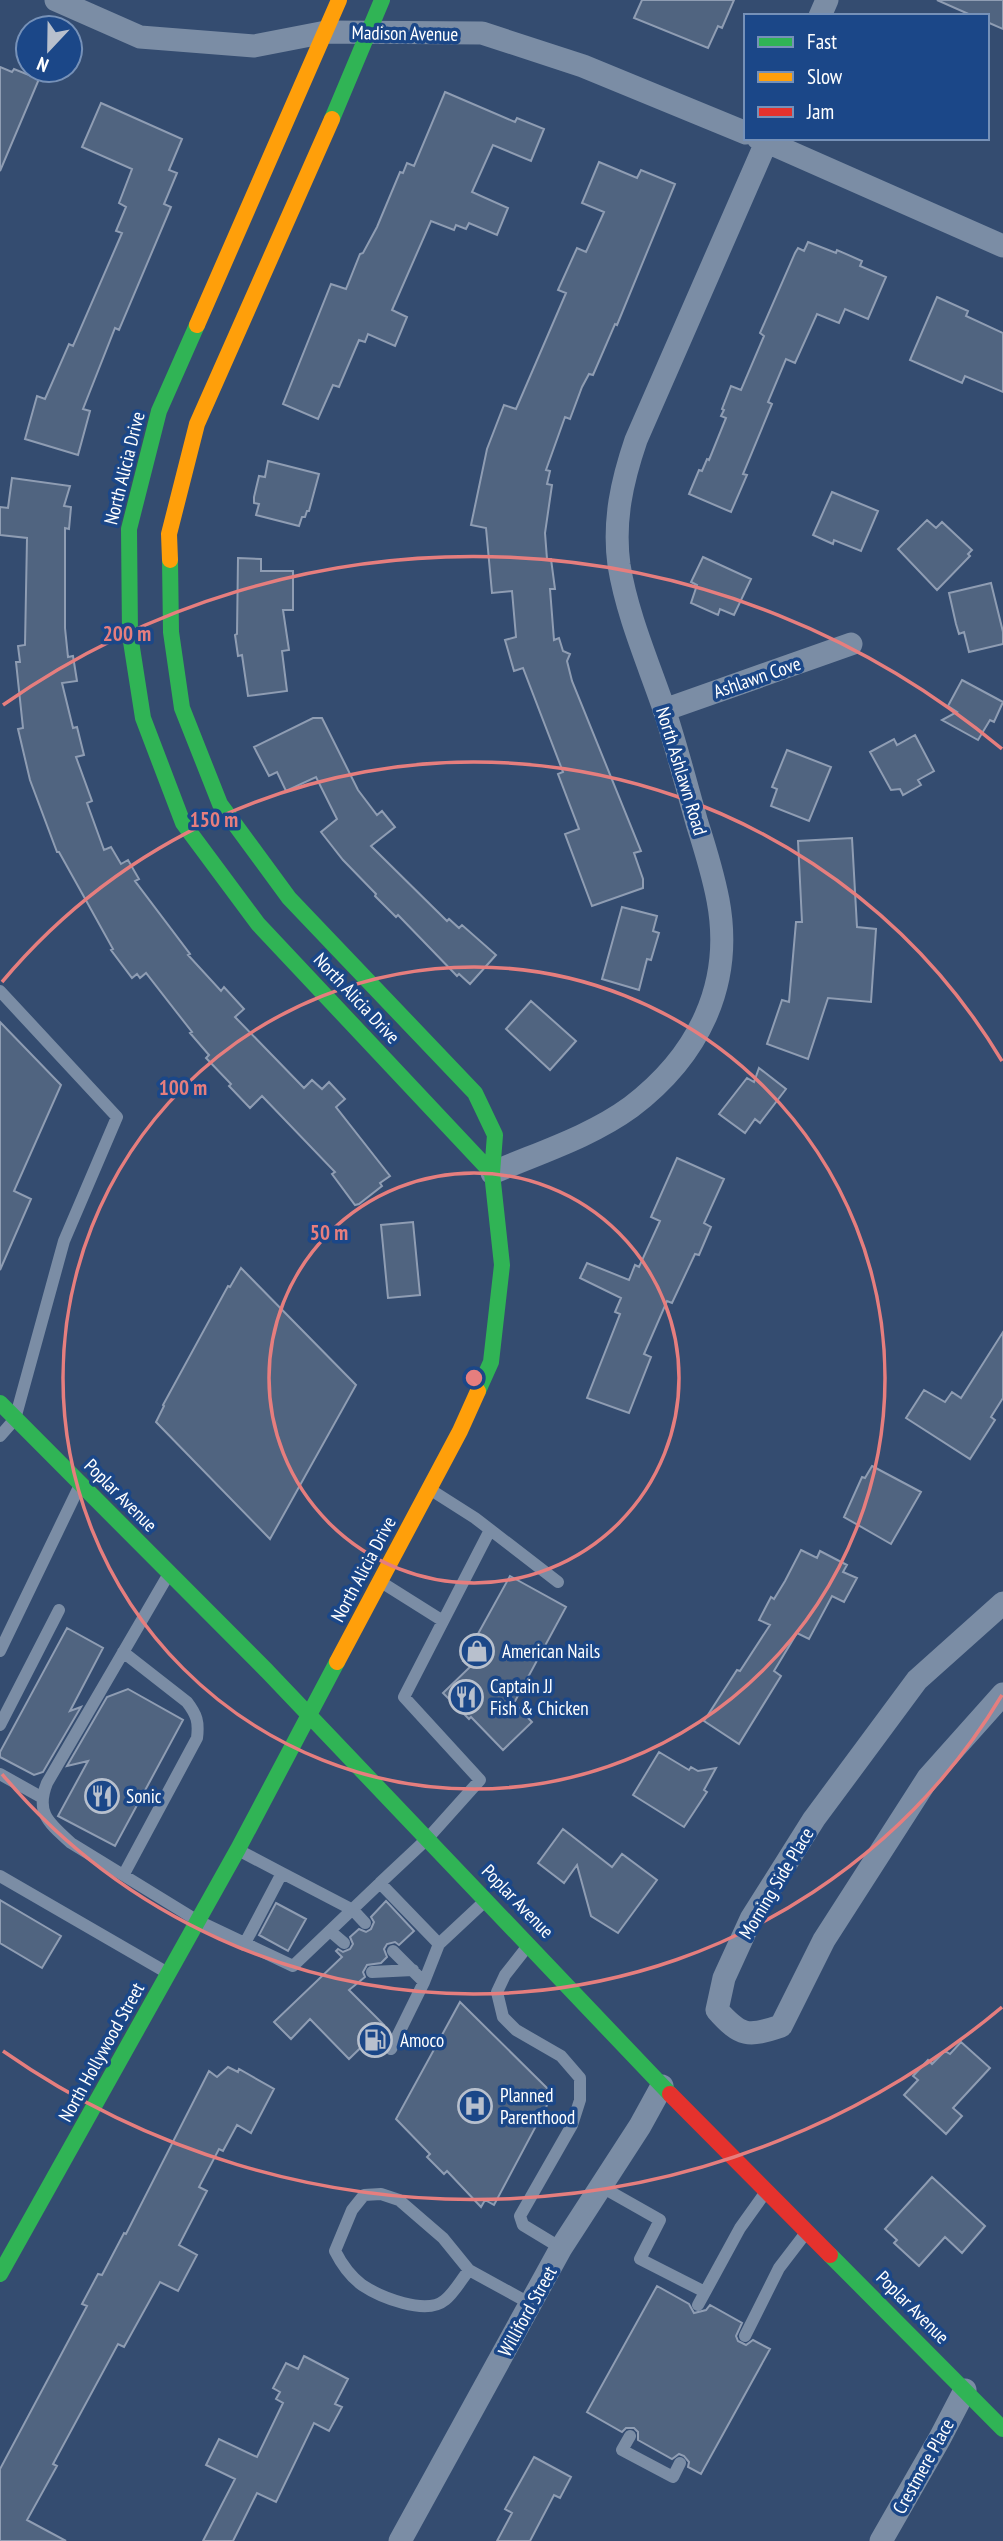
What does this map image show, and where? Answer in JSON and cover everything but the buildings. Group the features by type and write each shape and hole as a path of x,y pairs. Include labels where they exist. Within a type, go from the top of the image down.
{"main road":[{"name":"North Alicia Drive","path":"339,0 159,411 129,529 130,635 143,718 183,823 258,924 492,1173"},
{"name":"North Alicia Drive","path":"238,1849 430,1489 491,1363 502,1265 492,1173 495,1135 475,1093 289,898 219,804 183,708 171,632 169,534 197,424 319,150 382,0"},
{"name":"Poplar Avenue","path":"0,1404 309,1715 530,1944 662,2086 1003,2430"},
{"name":"North Hollywood Street","path":"0,2274 238,1849"}],"street":[{"name":"Madison Avenue","path":"56,0 140,37 254,46 326,32 482,33 583,66 744,131"},
{"name":"North Ashlawn Road","path":"492,1173 590,1130 629,1108 661,1082 684,1055 702,1028 714,998 721,965 719,902 664,710 626,595 619,564 618,512 624,477 636,440 709,273 759,140"},
{"name":"Madison Avenue","path":"764,140 1003,246"},
{"name":"Ashlawn Cove","path":"664,710 851,644"},
{"name":"Morning Side Place","path":"1003,1603 917,1680 814,1819 751,1919 724,1979 718,2010 734,2029 758,2034 781,2026 824,1940 928,1778 1003,1694"},
{"name":"Williford Street","path":"400,2541 561,2248 640,2126 662,2086"},
{"name":"Crestmere Place","path":"881,2541 965,2390"}],"lane":[{"path":"0,992 117,1117 64,1241 15,1419 0,1436"},
{"path":"0,1651 80,1484"},
{"path":"430,1489 558,1582"},
{"path":"169,1574 41,1797 42,1812 71,1843 198,1921 293,1966 428,1838 480,1780 404,1697 490,1530"},
{"path":"380,1582 443,1621"},
{"path":"0,1725 59,1610"},
{"path":"123,1652 187,1702 199,1724 197,1738 124,1874"},
{"path":"0,1774 41,1797"},
{"path":"238,1849 353,1910 365,1923"},
{"path":"244,1945 282,1873"},
{"path":"0,1876 168,1974"},
{"path":"380,1883 439,1944"},
{"path":"391,2049 424,1982 439,1944 487,1899"},
{"path":"330,1931 344,1943"},
{"path":"530,1944 505,1975 497,1992 503,2017 516,2030 561,2056 580,2078 580,2100 572,2124 520,2216 523,2225 561,2248"},
{"path":"393,1951 424,1982"},
{"path":"372,1972 413,1970"},
{"path":"600,2186 660,2220 640,2259 705,2292"},
{"path":"698,2305 740,2228 767,2189"},
{"path":"469,2270 443,2302 421,2308 391,2299 362,2285 342,2264 335,2251 352,2210 364,2195 381,2194 400,2200 434,2230 469,2270 531,2304"},
{"path":"746,2336 779,2269 807,2230"},
{"path":"630,2436 622,2450 673,2477 680,2463"}],"traffic: fast":[{"path":"332,119 382,0"},
{"path":"197,325 159,411 129,529 130,635 143,718 183,823 258,924 492,1173"},
{"path":"170,560 171,632 182,708 220,804 289,898 475,1093 495,1135 492,1173 502,1265 491,1362 478,1391"},
{"path":"0,1403 267,1671 670,2094"},
{"path":"0,2274 238,1849 337,1662"},
{"path":"830,2255 1003,2429"}],"traffic: slow":[{"path":"197,325 339,0"},
{"path":"170,560 169,534 197,424 332,119"},
{"path":"337,1662 460,1431 478,1391"}],"traffic: jam":[{"path":"670,2094 830,2255"}],"place":[{"name":"American Nails","path":"477,1651"},
{"name":"Captain JJ Fish & Chicken","path":"466,1697"},
{"name":"Sonic","path":"102,1796"},
{"name":"Amoco","path":"375,2040"},
{"name":"Planned Parenthood","path":"475,2106"}]}
